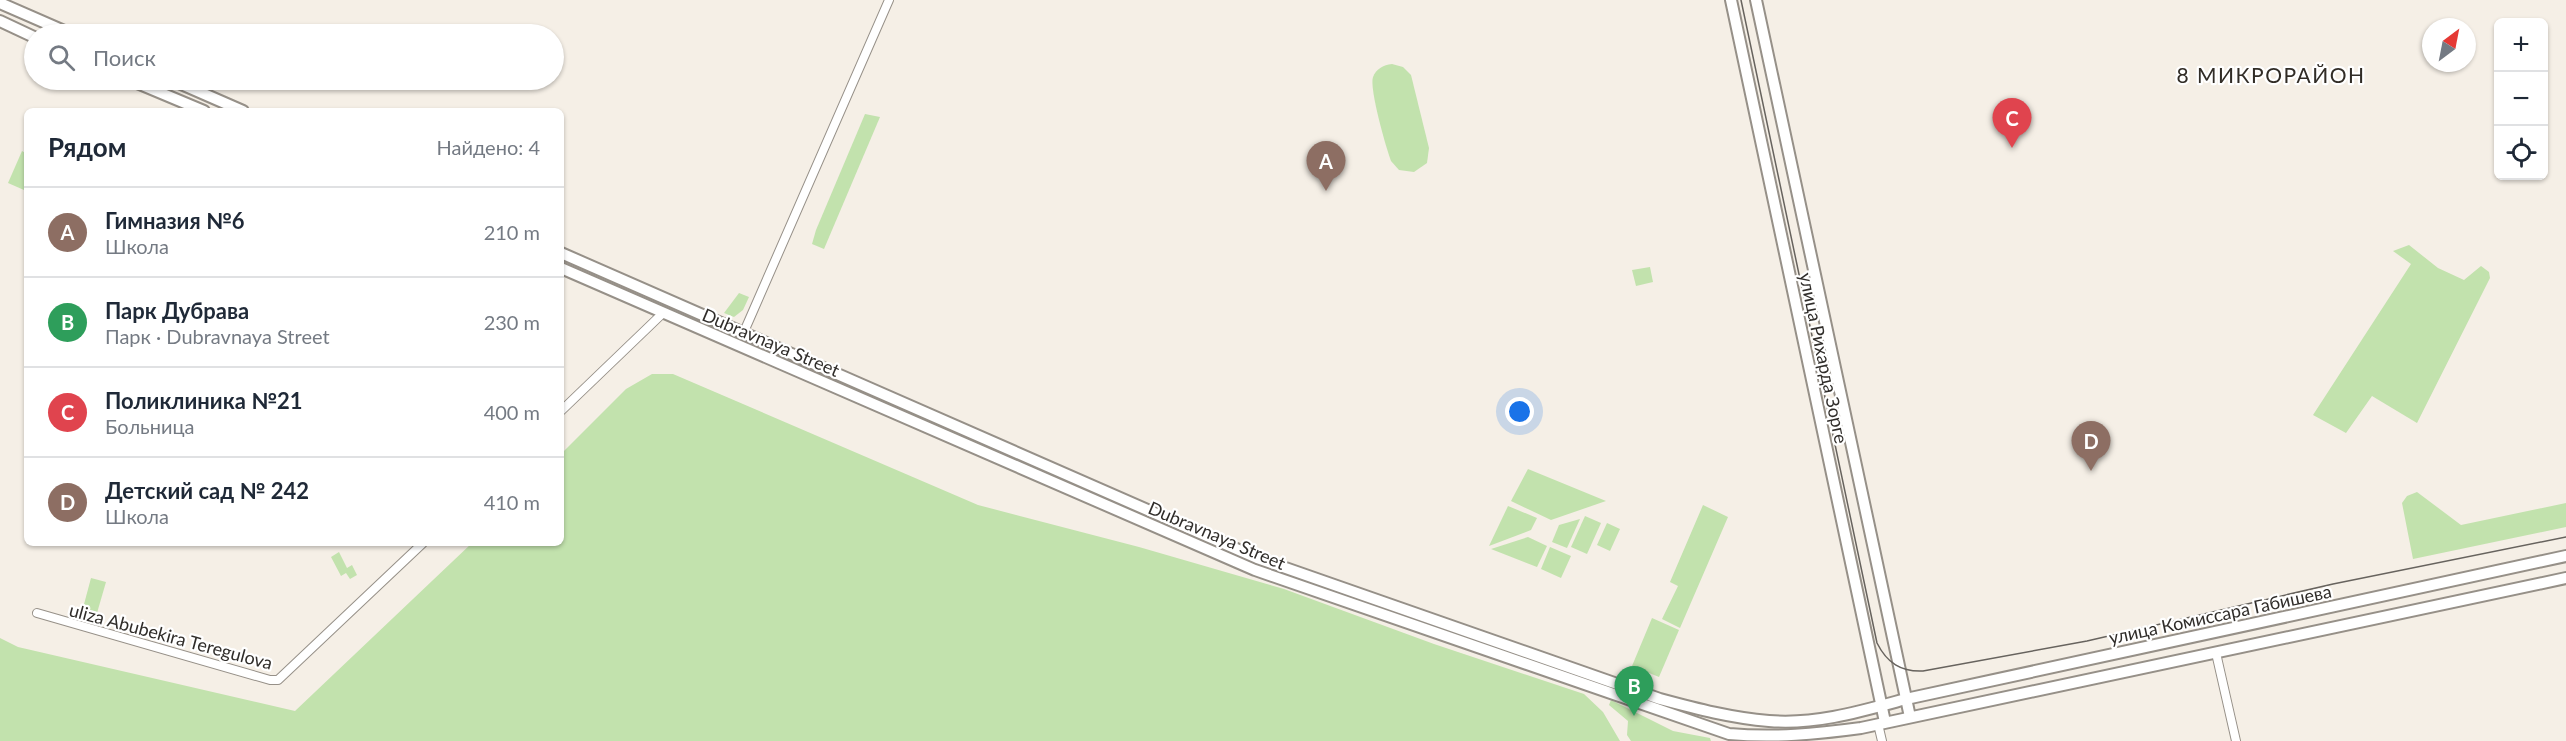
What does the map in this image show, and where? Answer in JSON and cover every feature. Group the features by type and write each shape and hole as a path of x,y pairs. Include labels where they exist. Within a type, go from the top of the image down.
{"street":[{"path":"738,345 889,0"},
{"name":"улица Рихарда Зорге","path":"1731,0 1882,706 1881,723"},
{"name":"улица Рихарда Зорге","path":"1756,0 1910,717"},
{"path":"0,3 48,24"},
{"path":"0,21 24,32"},
{"path":"154,90 197,108"},
{"path":"195,90 236,108"},
{"name":"Dubravnaya Street","path":"564,254 1257,558 1660,699 1720,715 1772,721 1848,715 1882,706"},
{"path":"580,276 586,264"},
{"name":"Dubravnaya Street","path":"564,269 1255,570 1641,705 1730,734 1761,737 1809,736 1881,723"},
{"path":"564,408 663,313"},
{"name":"uliza Abubekira Teregulova","path":"37,613 272,681 278,680 420,546"},
{"name":"улица Комиссара Габишева","path":"1882,706 2566,556"},
{"path":"1882,741 1881,723 2566,578"},
{"path":"2216,653 2236,741"}],"green space":[{"path":"1392,64 1403,67 1411,75 1429,148 1427,163 1414,172 1399,170 1391,161 1376,105 1373,77 1380,68"},
{"path":"865,114 880,117 824,249 812,244 816,230"},
{"path":"22,151 24,152 24,190 8,183"},
{"path":"2409,245 2438,268 2464,280 2481,266 2489,272 2490,278 2417,423 2372,396 2346,433 2313,415 2411,264 2393,251"},
{"path":"1650,267 1653,282 1636,286 1632,270"},
{"path":"739,293 749,297 743,310 734,317 724,313"},
{"path":"652,374 673,374 978,505 1139,547 1284,589 1434,644 1584,694 1603,712 1620,741 0,741 0,638 18,647 295,711 469,546 564,546 564,451 626,389"},
{"path":"1528,469 1606,501 1551,520 1511,501"},
{"path":"2417,492 2461,525 2566,503 2566,527 2413,559 2402,503 2407,496"},
{"path":"1703,505 1728,517 1680,628 1662,619 1678,586 1670,582"},
{"path":"1508,506 1537,518 1531,530 1489,546"},
{"path":"1585,516 1601,523 1587,554 1571,547"},
{"path":"1580,519 1567,548 1552,542 1559,525"},
{"path":"1607,523 1620,529 1610,551 1597,545"},
{"path":"1528,537 1547,546 1537,567 1491,549"},
{"path":"1550,547 1571,556 1561,578 1541,569"},
{"path":"339,552 347,568 352,565 357,575 350,579 346,573 341,576 331,557"},
{"path":"91,578 106,582 97,613 83,608"},
{"path":"1652,618 1679,630 1659,677 1632,666"},
{"path":"1611,700 1673,731 1710,738 1711,741 1631,741 1627,735 1628,721 1609,705"}],"tram line":[{"path":"1741,0 1877,643 1885,656 1895,665 1908,670 1923,671 2087,641 2333,584 2566,537"}],"place":[{"name":"Поликлиника №21","path":"2012,148"},
{"name":"Гимназия №6","path":"1326,191"},
{"name":"Детский сад № 242","path":"2091,471"},
{"name":"Парк Дубрава","path":"1634,716"}],"district":[{"name":"8 МИКРОРАЙОН","path":"2271,74"}]}
